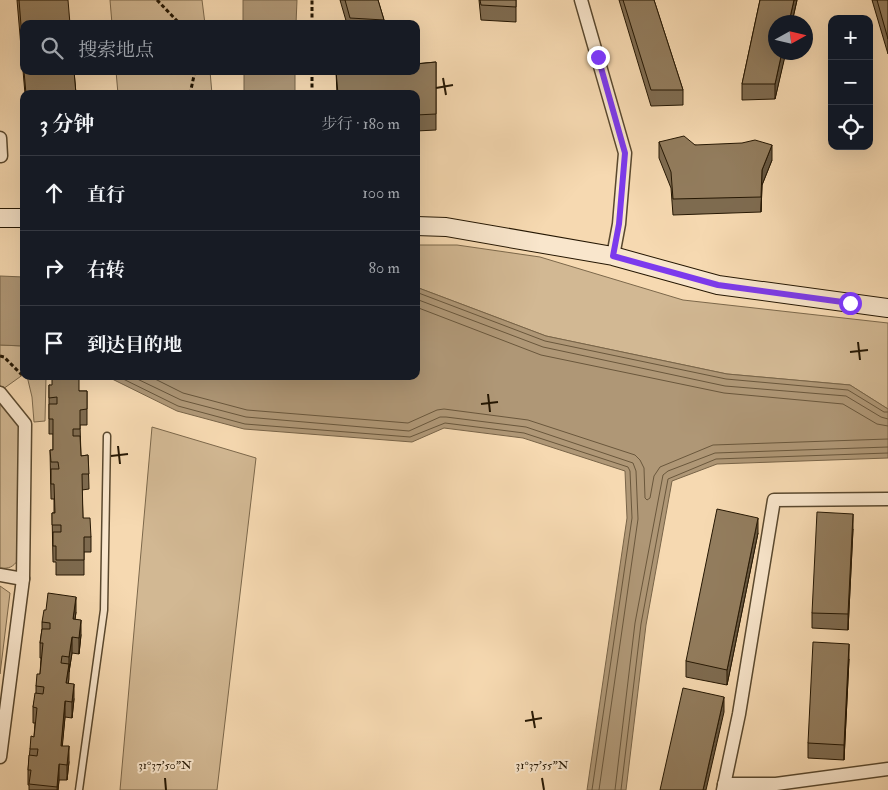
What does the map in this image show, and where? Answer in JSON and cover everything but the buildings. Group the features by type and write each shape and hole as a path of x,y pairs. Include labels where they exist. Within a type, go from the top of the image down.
{"street":[{"path":"581,0 625,153 619,224 613,256"},
{"path":"0,138 0,156"},
{"path":"0,218 20,218"},
{"path":"420,226 446,227 613,256 718,285 888,308"},
{"path":"0,393 25,424 23,579 0,757"},
{"path":"888,499 774,500 739,714 724,787 776,787 888,769"},
{"path":"0,575 23,579"}],"lane":[{"path":"79,790 104,610 107,436"}],"path":[{"path":"157,0 176,20"},
{"path":"312,0 312,20"},
{"path":"191,90 194,75"},
{"path":"312,75 312,90"},
{"path":"0,356 4,357 20,374"}],"shaded area":[{"path":"110,0 202,0 204,20 112,20"},
{"path":"116,75 210,75 212,90 118,90"},
{"path":"420,245 457,245 540,257 683,300 888,323 888,409 850,385 727,374 546,336 420,289"},
{"path":"0,345 20,346 20,377 3,389 0,385"},
{"path":"28,380 46,380 45,421 34,422 32,397"},
{"path":"0,402 20,426 18,560 8,568 0,568"},
{"path":"152,427 256,458 217,790 120,790"},
{"path":"0,586 10,593 0,674"}],"water":[{"path":"243,0 297,0 296,20 243,20"},
{"path":"244,75 295,75 295,90 244,90"},
{"path":"0,276 20,277 20,346 0,345"},
{"path":"420,289 546,336 727,374 850,385 888,409 888,458 717,464 672,481 646,625 626,790 587,790 627,518 625,471 523,438 444,428 412,442 244,429 177,411 114,380 420,380"}],"route":[{"path":"598,57 625,153 619,224 613,256 718,285 850,303"}]}
